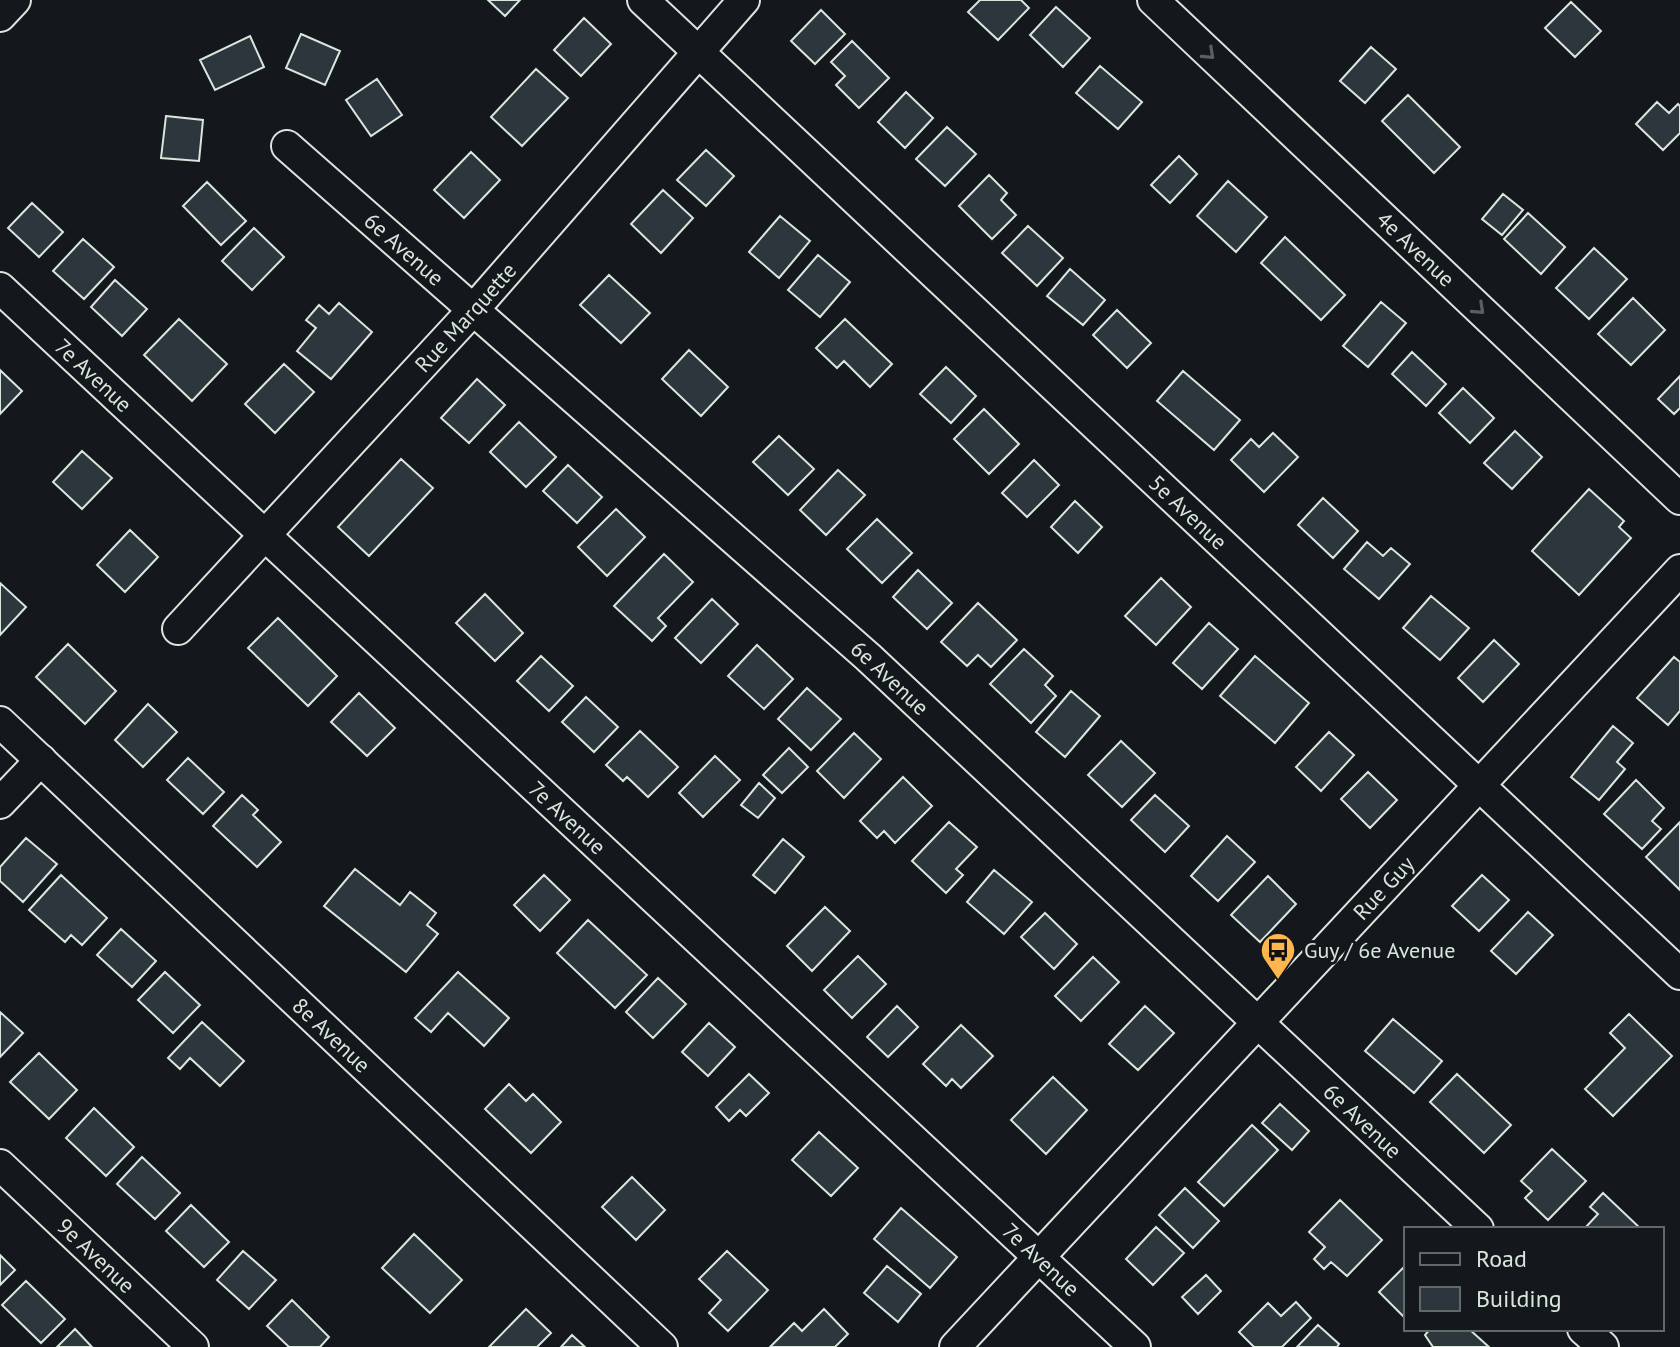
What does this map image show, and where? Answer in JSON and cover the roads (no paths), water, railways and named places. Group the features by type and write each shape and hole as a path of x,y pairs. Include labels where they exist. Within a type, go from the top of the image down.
{"street":[{"path":"0,16 15,0"},
{"name":"5e Avenue","path":"643,0 1680,974"},
{"name":"Rue Marquette","path":"178,629 473,310 696,50 744,0"},
{"name":"4e Avenue","path":"1153,0 1680,499"},
{"name":"6e Avenue","path":"287,146 868,657 1476,1227"},
{"name":"7e Avenue","path":"0,288 1135,1347"},
{"name":"Rue Guy","path":"955,1347 1680,570"},
{"name":"8e Avenue","path":"0,722 662,1347"},
{"path":"0,803 41,760"},
{"name":"9e Avenue","path":"0,1165 193,1347"},
{"path":"1585,1331 1603,1347"}],"place":[{"name":"Guy / 6e Avenue","path":"1278,981"}]}
